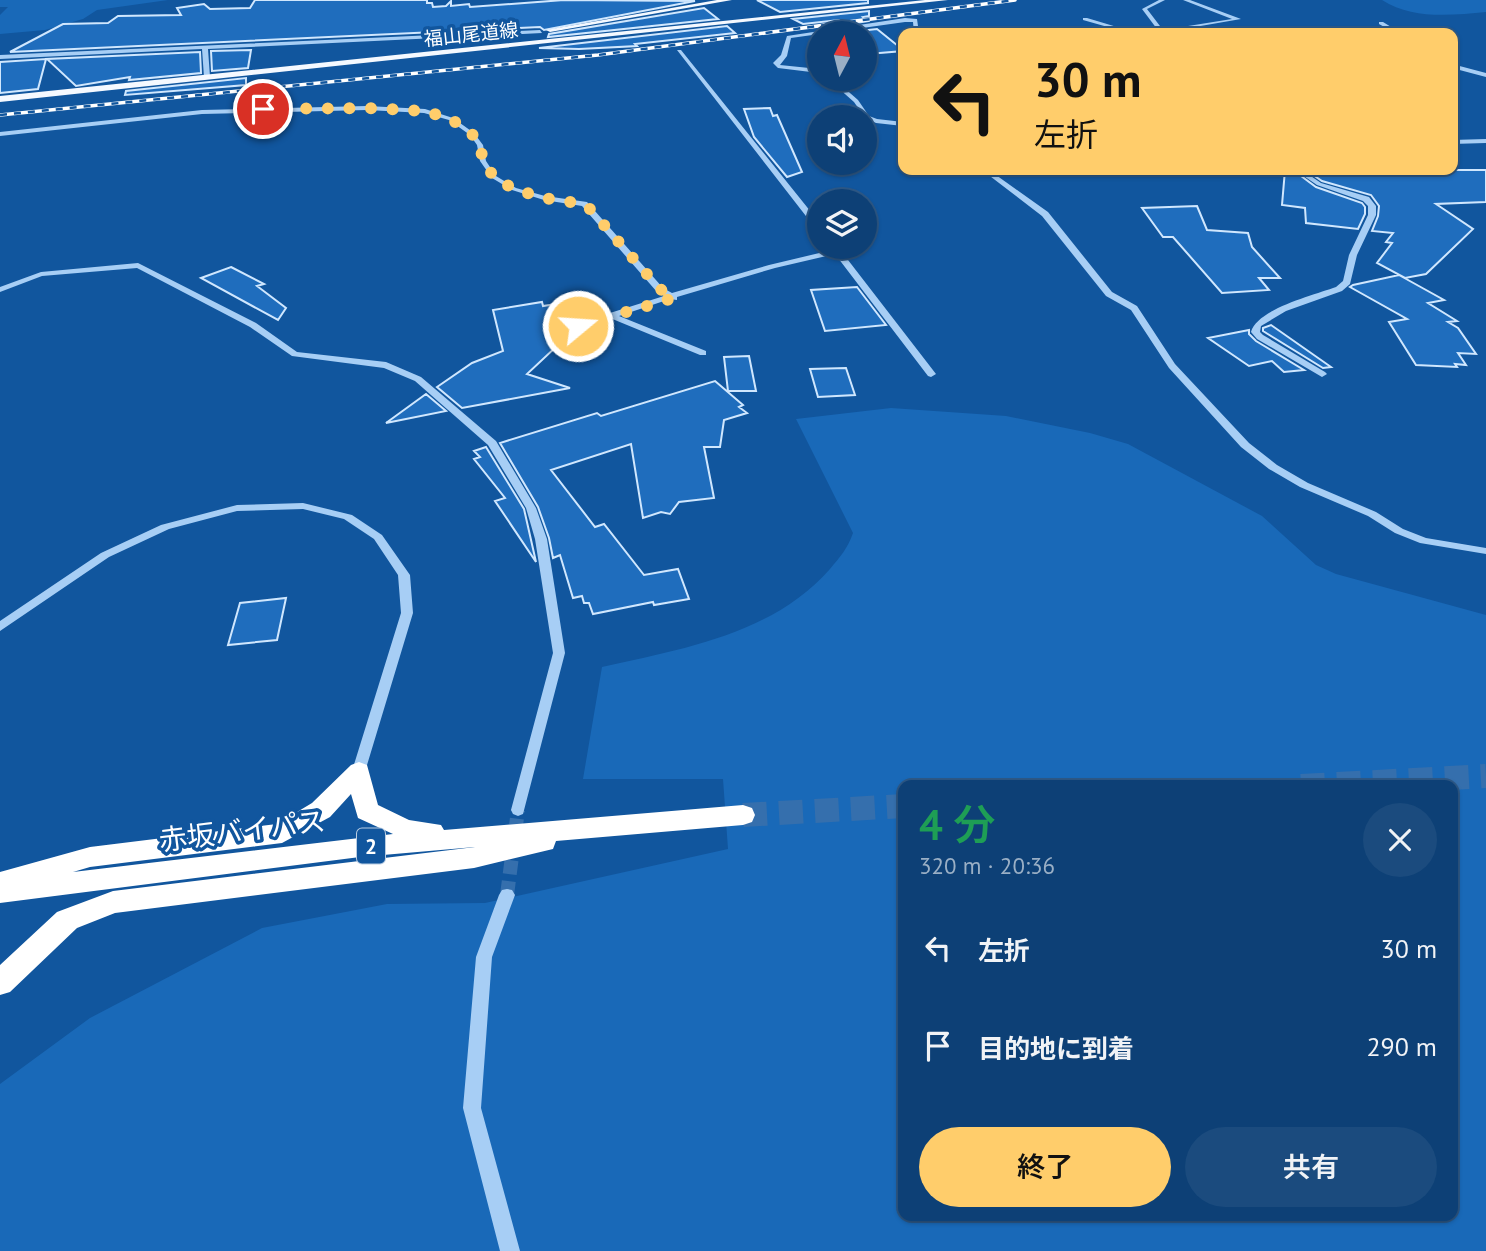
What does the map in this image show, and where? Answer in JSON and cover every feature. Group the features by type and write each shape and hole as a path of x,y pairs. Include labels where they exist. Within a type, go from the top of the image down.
{"highway":[{"path":"359,771 367,811 406,829 472,837"},
{"path":"0,882 90,858 282,832 321,810 359,771"},
{"name":"赤坂バイパス","path":"0,892 360,847 743,814"},
{"path":"0,984 68,920 113,902 474,858 615,825"}],"main road":[{"path":"458,51 540,32 729,0"},
{"name":"福山尾道線","path":"0,99 945,0"}],"street":[{"path":"1158,28 1144,9 1163,0"},
{"path":"1185,0 1238,19 1189,28"},
{"path":"1085,19 1116,28"},
{"path":"877,24 915,20 917,28"},
{"path":"1381,23 1390,28"},
{"path":"0,57 540,32"},
{"path":"807,34 789,37 784,56 776,63 778,66 807,70"},
{"path":"205,48 207,78"},
{"path":"679,51 807,212"},
{"path":"1458,68 1486,75"},
{"path":"845,91 867,117 898,123"},
{"path":"0,134 202,112 367,108 425,111 451,119 472,134 480,145 483,161 494,177 514,189 544,198 584,204 660,289 674,298"},
{"path":"1458,142 1486,141"},
{"path":"992,175 1045,214 1109,294 1134,308 1172,366 1245,445 1273,467 1304,485 1372,514 1399,531 1424,541 1486,551"},
{"path":"1306,175 1319,184 1366,199 1372,206 1372,215 1353,255 1347,282 1339,289 1283,309 1257,325 1255,332 1260,337 1322,374"},
{"path":"578,326 674,298 730,277 807,257"},
{"path":"844,259 931,374"},
{"path":"0,290 41,274 138,265 253,325 295,354 386,365 418,379 492,443 531,508 541,539 559,653 518,810"},
{"path":"610,315 704,353"},
{"path":"0,627 104,555 165,527 237,508 303,506 348,517 378,537 404,575 407,613 359,771"},
{"path":"507,895 484,957 472,1108 510,1251"}],"shaded area":[{"path":"0,0 168,0 97,10 83,19 45,30 0,34 0,15 8,7 0,7"},
{"path":"1382,0 1486,0 1486,12 1433,15 1407,11"},
{"path":"891,408 1006,416 1090,433 1128,444 1262,516 1316,565 1336,574 1486,615 1486,1251 0,1251 0,1084 90,1018 262,928 387,904 485,903 728,849 723,779 583,779 602,667 695,645 754,624 807,591 830,569 846,548 853,533 796,419"}],"building":[{"path":"255,0 427,0 433,7 446,6 451,1 451,6 469,4 470,7 564,0 695,1 544,30 540,27 10,52 63,24 108,23 118,16 181,15 177,8 204,4 210,9 250,8"},
{"path":"757,0 868,0 868,3 780,12"},
{"path":"704,8 718,19 548,37 549,34"},
{"path":"869,11 869,16 863,17 868,21 807,21 803,24 793,19"},
{"path":"727,26 735,33 635,44 637,46 539,48"},
{"path":"877,29 898,46 898,51 877,53"},
{"path":"251,50 248,68 212,71 211,51"},
{"path":"200,52 201,73 129,80 130,77 76,86 47,59"},
{"path":"46,59 38,89 0,93 0,62"},
{"path":"246,78 246,85 125,95 126,91"},
{"path":"770,108 773,116 777,115 802,172 787,177 754,137 744,109"},
{"path":"1458,170 1486,170 1486,202 1436,204 1473,229 1426,274 1405,278 1377,263 1392,243 1386,242 1393,233 1372,231 1379,206 1371,195 1322,181 1313,175 1458,175"},
{"path":"1285,175 1300,175 1316,187 1362,203 1365,214 1358,229 1306,223 1305,208 1282,205"},
{"path":"1197,206 1207,230 1248,233 1252,247 1280,278 1259,278 1269,290 1222,293 1173,237 1163,237 1142,208"},
{"path":"231,267 264,284 257,286 286,308 278,320 201,278"},
{"path":"1399,275 1444,300 1428,303 1457,321 1448,322 1458,328 1476,354 1458,353 1466,365 1416,365 1389,322 1407,319 1350,287"},
{"path":"857,287 886,325 825,331 811,290"},
{"path":"542,302 543,306 562,303 574,330 527,374 570,388 462,408 437,387 472,363 503,351 493,310"},
{"path":"1271,325 1331,367 1323,368 1263,331 1263,328"},
{"path":"1249,330 1249,334 1256,341 1304,370 1284,372 1272,361 1249,366 1208,338"},
{"path":"749,356 756,391 728,391 724,357"},
{"path":"846,368 855,395 818,397 810,369"},
{"path":"715,381 743,405 739,407 747,413 724,420 720,447 704,447 714,498 679,502 670,514 661,512 643,518 631,444 551,470 595,527 604,524 644,575 678,569 689,599 654,605 653,602 593,614 589,603 584,603 582,596 573,598 560,555 553,558 538,507 500,443"},
{"path":"426,394 446,411 386,423"},
{"path":"486,447 524,509 536,562 495,501 505,498 474,459 480,457 474,451"},
{"path":"286,598 277,640 228,645 240,603"}],"tunnel":[{"path":"1412,780 1486,776"},
{"path":"743,815 898,806"},
{"path":"507,895 518,810"}],"railway":[{"path":"0,115 598,55 1015,0"}],"route":[{"path":"263,109 367,108 425,111 451,119 472,134 480,145 483,161 494,177 514,189 544,198 584,204 660,289 674,298 578,326"}]}
